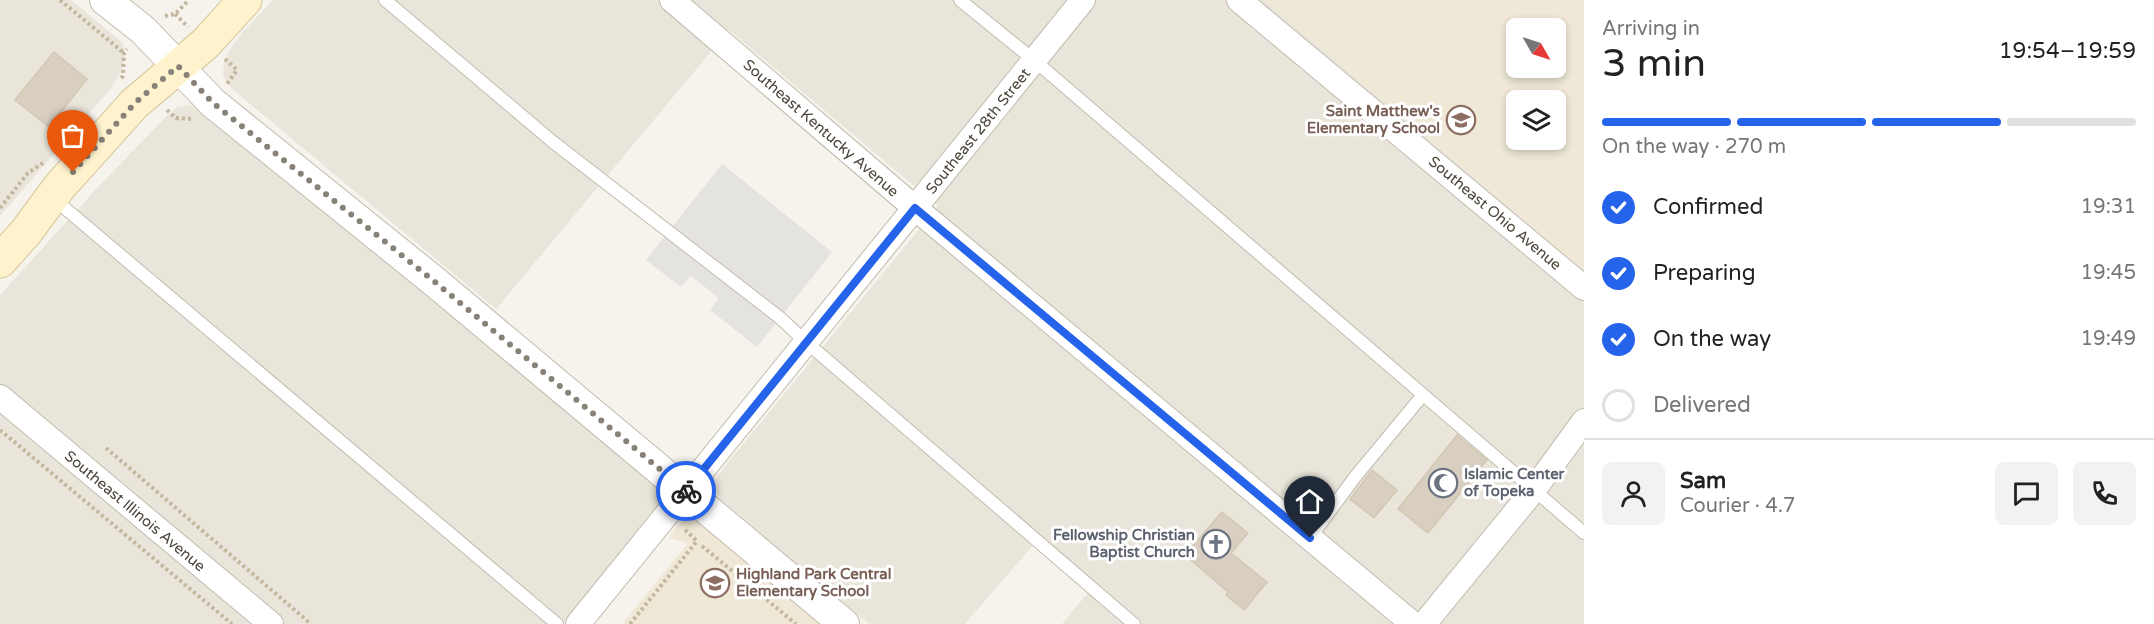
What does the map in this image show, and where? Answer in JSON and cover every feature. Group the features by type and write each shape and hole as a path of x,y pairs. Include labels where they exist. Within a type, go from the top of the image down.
{"main road":[{"path":"0,261 26,232 51,197 135,103 205,44 245,0"}],"street":[{"name":"Southeast Kentucky Avenue","path":"672,0 915,208 1413,624"},
{"name":"Southeast 28th Street","path":"578,624 1083,0"},
{"name":"Southeast Ohio Avenue","path":"1239,0 1584,288"},
{"path":"113,2 213,103 435,282 676,503 844,624"},
{"name":"Southeast Illinois Avenue","path":"0,397 271,624"},
{"path":"1424,624 1533,491 1584,421"}],"lane":[{"path":"385,0 553,142 779,317 1134,624"},
{"path":"960,0 1035,61 1584,533"},
{"path":"51,197 557,624"},
{"path":"1310,538 1355,477 1422,396"}],"path":[{"path":"60,0 124,53"},
{"path":"115,84 123,76 124,53 154,17 175,14 189,0"},
{"path":"0,208 28,173 45,161"},
{"path":"0,430 232,624"},
{"path":"106,448 311,624"},
{"path":"630,624 697,541 676,503"},
{"path":"702,546 796,624"}],"shaded area":[{"path":"0,0 71,0 123,43 126,54 121,71 111,88 0,216"},
{"path":"273,0 1264,0 1584,270 1584,624 1062,624 1096,583 1041,536 965,624 869,624 721,500 715,487 717,476 938,206 729,30 496,309 232,89 223,75 224,63 229,51 242,33"},
{"name":"Saint Matthew's Elementary School","path":"1264,0 1584,0 1584,270"},
{"path":"191,105 202,110 656,481 662,493 660,504 563,624 0,624 0,295 98,187 163,120 177,107"},
{"path":"722,164 832,252 757,347 710,310 719,298 691,276 681,287 646,260"},
{"name":"Highland Park Central Elementary School","path":"682,521 700,521 823,624 622,624 688,543 668,538"}],"building":[{"path":"54,52 87,79 49,127 15,100"},
{"name":"Islamic Center of Topeka","path":"1457,435 1487,460 1428,533 1398,509"},
{"path":"1372,470 1397,490 1374,518 1350,499"},
{"path":"1222,512 1248,533 1231,553 1267,582 1244,610 1226,595 1228,592 1185,555"}],"way so far":[{"path":"73,172 135,103 178,66 213,103 435,282 686,491"}],"place":[{"name":"Saint Matthew's Elementary School","path":"1461,120"},
{"name":"Islamic Center of Topeka","path":"1443,483"},
{"name":"Fellowship Christian Baptist Church","path":"1216,544"},
{"name":"Highland Park Central Elementary School","path":"715,583"}],"route":[{"path":"686,491 915,208 1310,538"}]}
